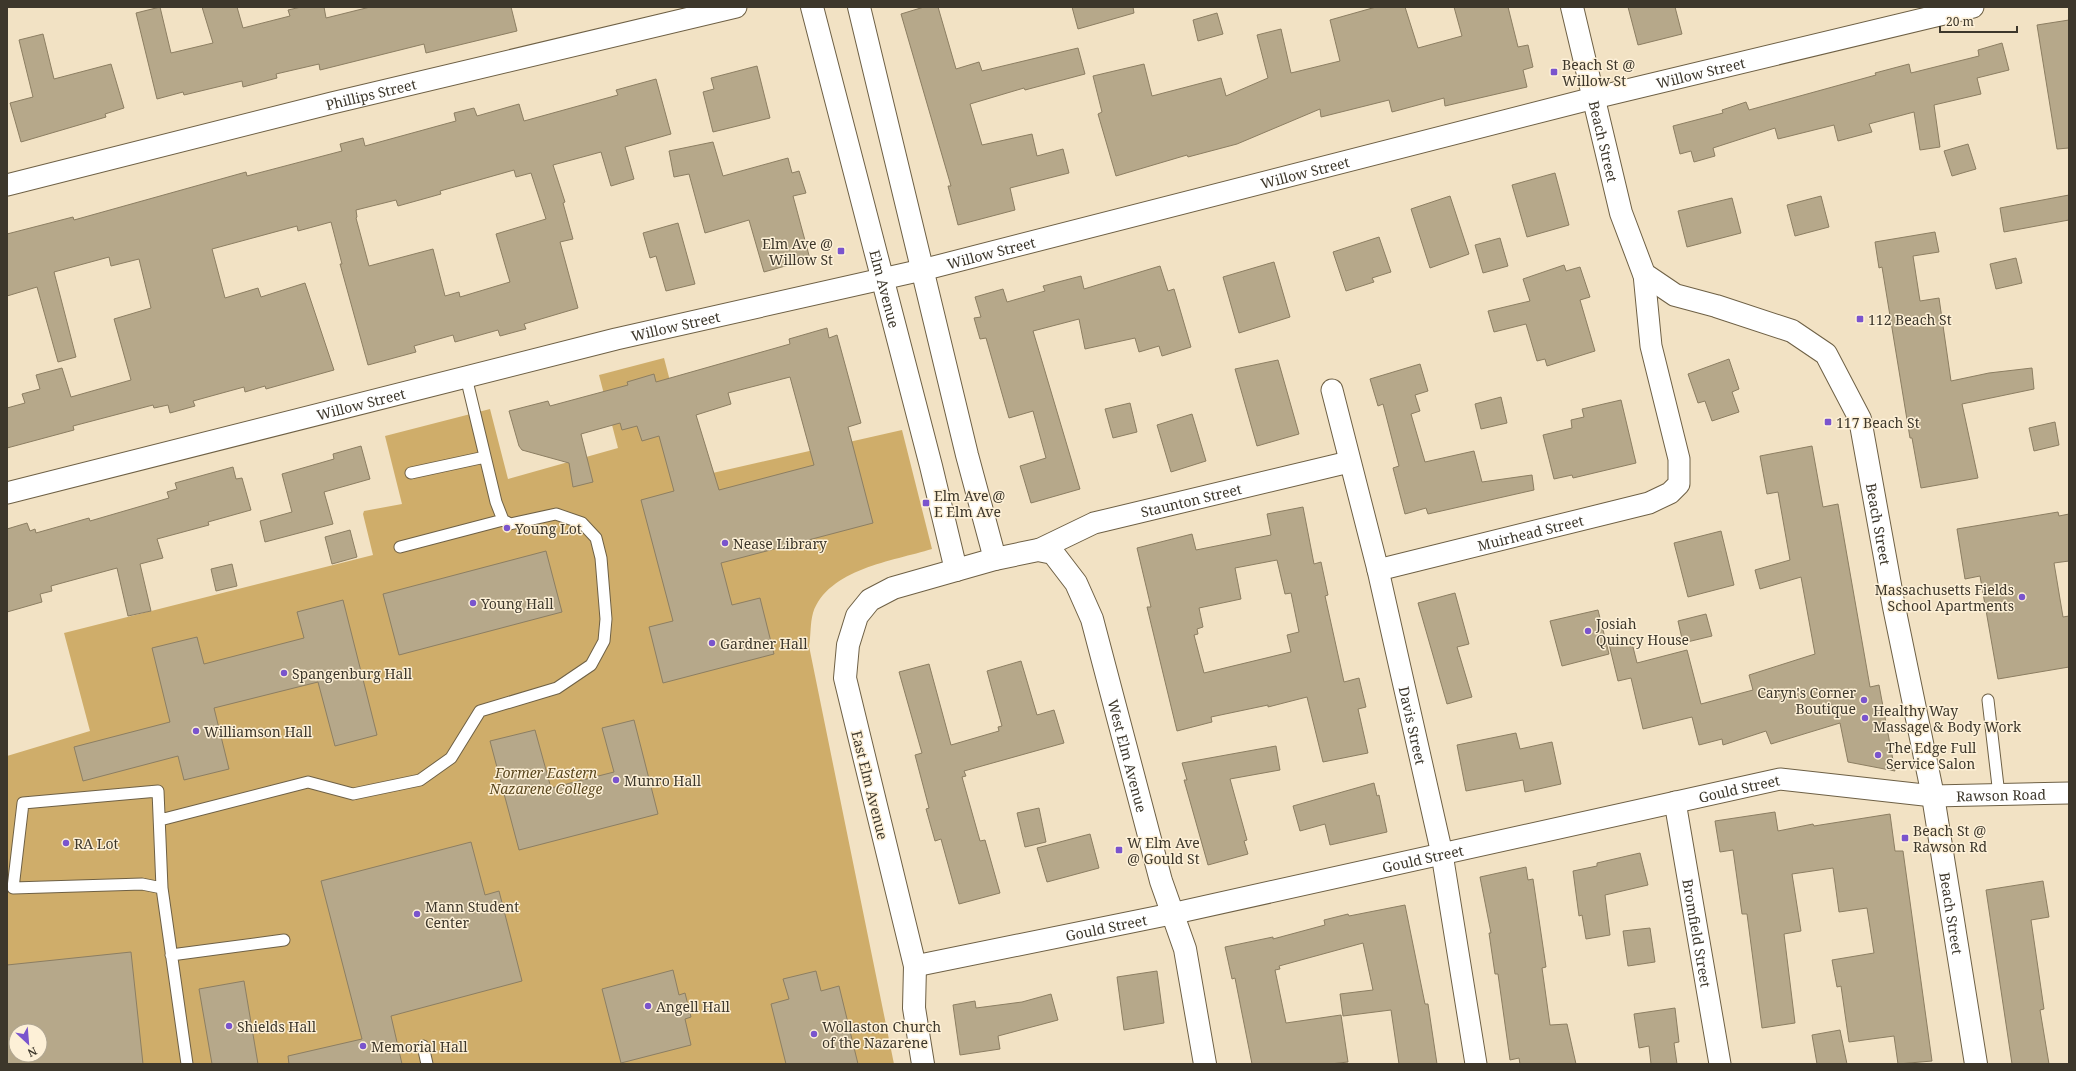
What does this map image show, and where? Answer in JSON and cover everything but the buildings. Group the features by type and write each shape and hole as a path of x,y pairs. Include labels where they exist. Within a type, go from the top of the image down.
{"street":[{"name":"Phillips Street","path":"7,185 332,103 736,7"},
{"name":"Elm Avenue","path":"812,7 956,570"},
{"path":"859,7 922,270 995,559"},
{"name":"Beach Street","path":"1572,7 1622,213 1644,274 1651,346 1679,459 1679,484"},
{"name":"Willow Street","path":"7,494 616,339 922,270 1594,98 1973,7"},
{"name":"Beach Street","path":"1644,274 1675,295 1716,306 1792,331 1826,354 1860,419 1894,607 1933,796 1976,1064"},
{"name":"Davis Street","path":"1332,390 1349,462 1378,570 1442,854 1476,1064"},
{"name":"Staunton Street","path":"1038,550 1094,523 1349,462"},
{"name":"Muirhead Street","path":"1378,570 1649,503 1670,493 1679,484"},
{"path":"956,570 995,559 1038,550"},
{"name":"West Elm Avenue","path":"1038,550 1053,553 1064,565 1083,596 1092,619 1161,881 1171,914 1185,949 1205,1064"},
{"name":"East Elm Avenue","path":"923,1064 914,1008 915,966 845,678 848,645 857,616 870,600 892,588 956,570"},
{"name":"Gould Street","path":"915,966 1171,914 1780,779 1933,796"},
{"name":"Rawson Road","path":"1933,796 2069,793"},
{"name":"Bromfield Street","path":"1675,802 1720,1064"}],"lane":[{"path":"160,820 308,782 354,794 420,780 451,758 480,710 557,688 592,665 604,641 606,619 601,558 596,538 582,523 563,515 556,514 510,524 503,520 496,502 466,377"},
{"path":"411,474 485,457"},
{"path":"400,548 503,520"},
{"path":"1988,700 1999,794"},
{"path":"162,888 142,884 13,888 23,803 158,791 162,888 187,1064"},
{"path":"171,955 284,940"},
{"path":"423,1046 427,1064"}],"green space":[{"name":"Former Eastern Nazarene College","path":"664,358 695,477 902,430 932,549 864,569 832,586 821,598 813,613 809,646 894,1064 7,1064 7,756 90,731 64,633 373,555 363,514 364,511 402,504 385,436 490,409 508,479 618,448 599,375"}],"place":[{"name":"Beach St @ Willow St","path":"1554,72"},
{"name":"Elm Ave @ Willow St","path":"841,251"},
{"name":"112 Beach St","path":"1860,319"},
{"name":"117 Beach St","path":"1828,422"},
{"name":"Elm Ave @ E Elm Ave","path":"926,503"},
{"name":"Young Lot","path":"507,528"},
{"name":"Nease Library","path":"725,543"},
{"name":"Massachusetts Fields School Apartments","path":"2022,597"},
{"name":"Young Hall","path":"473,603"},
{"name":"Josiah Quincy House","path":"1588,631"},
{"name":"Gardner Hall","path":"712,643"},
{"name":"Spangenburg Hall","path":"284,673"},
{"name":"Caryn's Corner Boutique","path":"1864,700"},
{"name":"Healthy Way Massage & Body Work","path":"1865,718"},
{"name":"Williamson Hall","path":"196,731"},
{"name":"The Edge Full Service Salon","path":"1878,755"},
{"name":"Munro Hall","path":"616,780"},
{"name":"Beach St @ Rawson Rd","path":"1905,838"},
{"name":"RA Lot","path":"66,843"},
{"name":"W Elm Ave @ Gould St","path":"1119,850"},
{"name":"Mann Student Center","path":"417,914"},
{"name":"Angell Hall","path":"648,1006"},
{"name":"Shields Hall","path":"229,1026"},
{"name":"Wollaston Church of the Nazarene","path":"814,1034"},
{"name":"Memorial Hall","path":"363,1046"}]}
